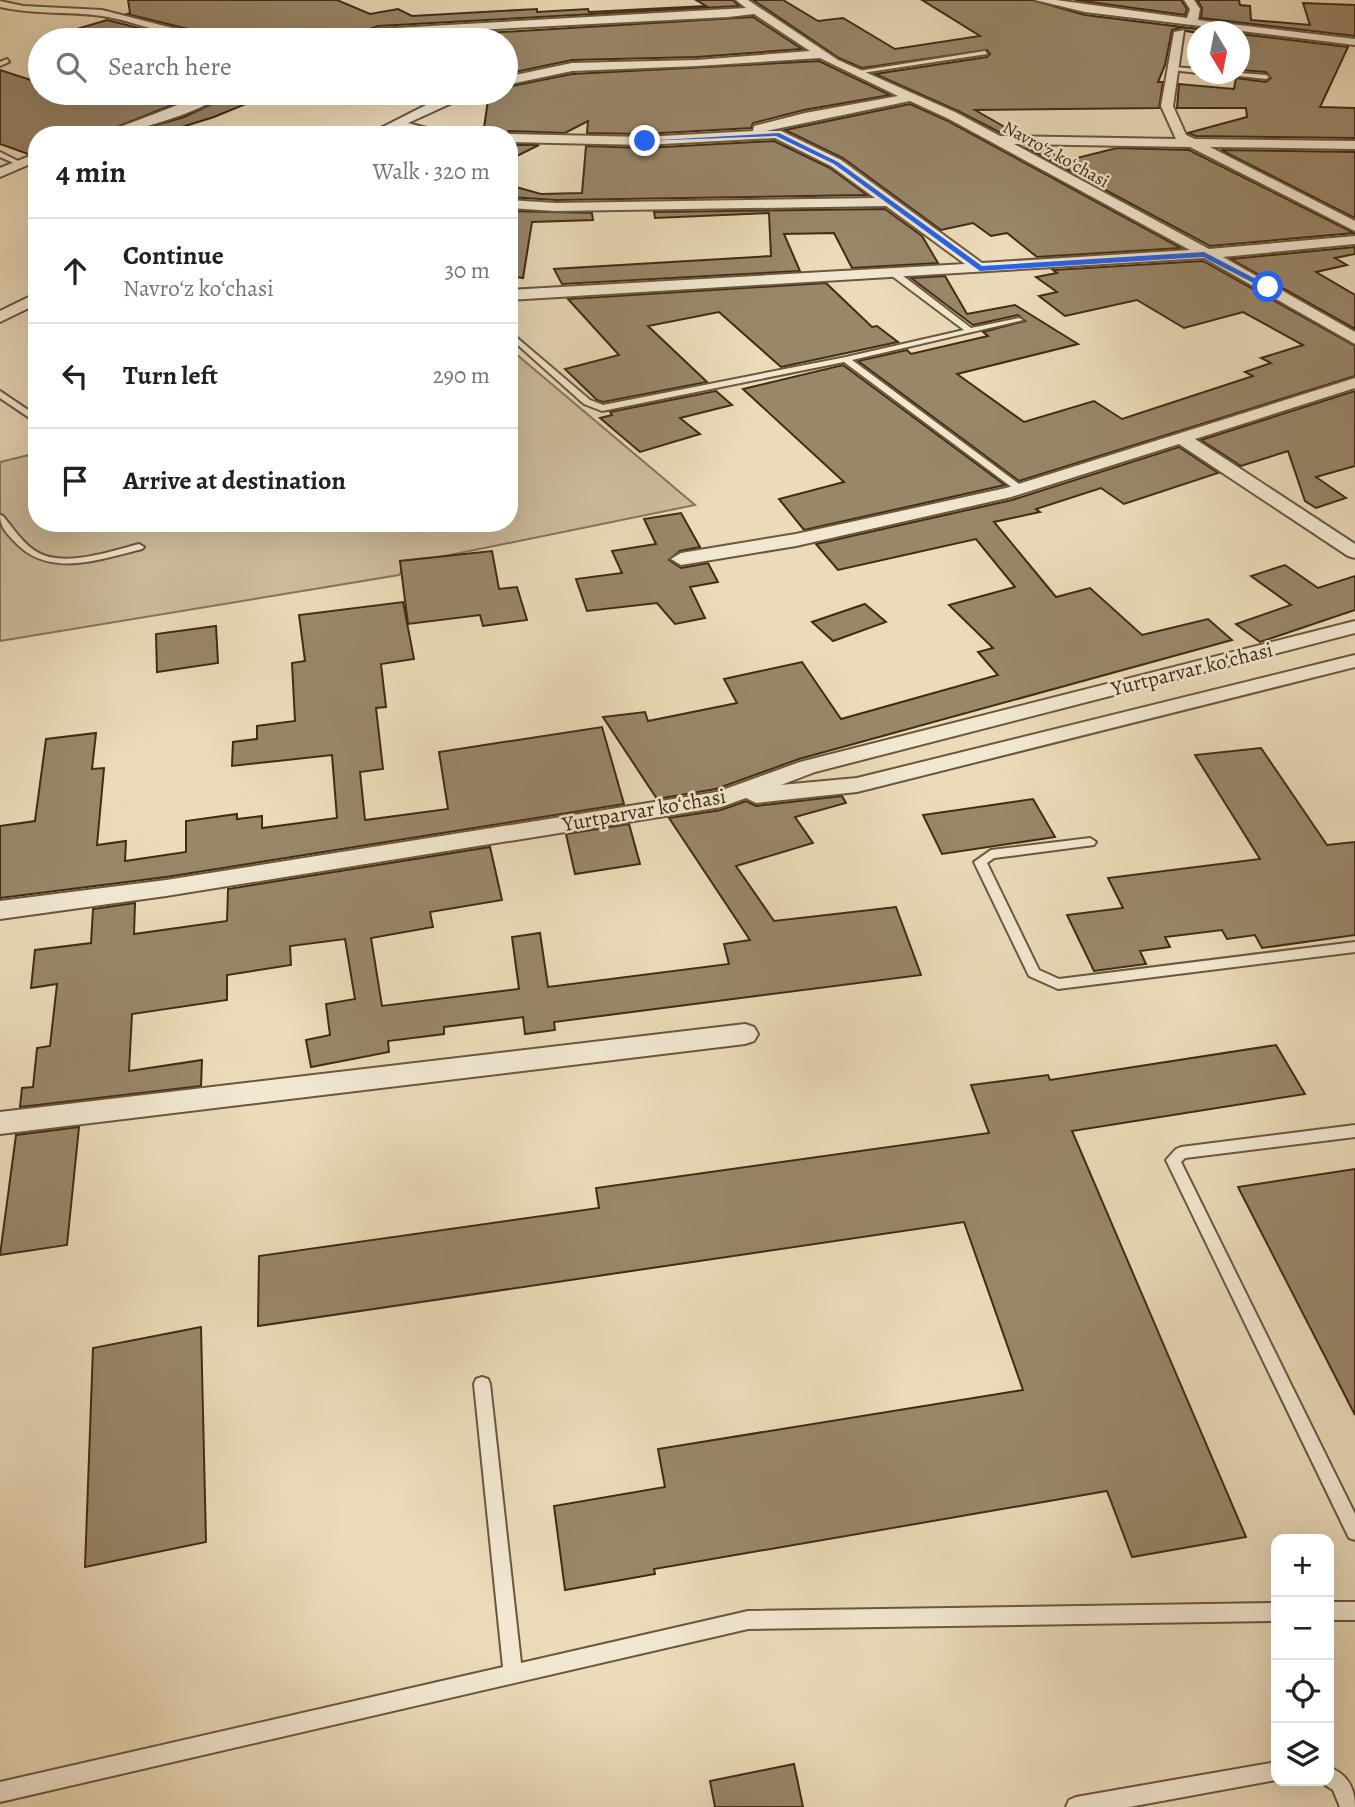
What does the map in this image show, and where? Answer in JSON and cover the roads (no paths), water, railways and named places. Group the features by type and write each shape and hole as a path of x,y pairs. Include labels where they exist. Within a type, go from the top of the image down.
{"street":[{"name":"Navroʻz koʻchasi","path":"741,0 821,54 953,116 1268,287 1355,340"},
{"path":"1040,0 1085,9 1187,21"},
{"path":"1189,0 1195,9 1192,21"},
{"path":"0,4 23,9 102,13 164,28"},
{"path":"456,28 728,14 756,10"},
{"path":"1250,29 1355,42"},
{"path":"1180,33 1167,106 1175,128 1188,142 1355,227"},
{"path":"518,78 572,67 697,63 821,54"},
{"path":"756,133 758,129 805,117 911,97"},
{"path":"132,126 192,105"},
{"path":"392,126 435,105"},
{"path":"396,124 405,126"},
{"path":"518,138 645,141 724,138 756,133 777,134 836,163 980,268"},
{"path":"994,139 1355,145"},
{"path":"0,173 28,160"},
{"path":"518,205 556,207 889,202"},
{"path":"518,295 1204,254 1355,240"},
{"path":"0,317 28,303"},
{"path":"681,559 796,540 1020,489 1355,383"},
{"path":"1181,438 1355,552"},
{"name":"Yurtparvar koʻchasi","path":"0,910 206,882 721,799 808,767 1355,627"},
{"path":"721,799 857,785 1355,661"},
{"path":"0,1123 745,1034"}],"lane":[{"path":"855,72 985,53"},
{"path":"1174,69 1187,70"},
{"path":"1250,76 1266,78"},
{"path":"0,154 18,163"},
{"path":"895,274 970,331"},
{"path":"518,341 587,402 602,408 846,359 1019,320"},
{"path":"846,359 1020,489"},
{"path":"0,394 28,414"},
{"path":"0,518 38,557 68,560 94,558 139,547"},
{"path":"1090,842 991,854 980,862 1034,973 1058,984 1355,947"},
{"path":"1355,1131 1181,1153 1173,1160 1355,1532"},
{"path":"482,1384 513,1674"},
{"path":"1334,1611 1355,1611"},
{"path":"0,1792 748,1620 1271,1612"},
{"path":"1076,1807 1271,1772"},
{"path":"1334,1779 1340,1783 1350,1807"}]}
